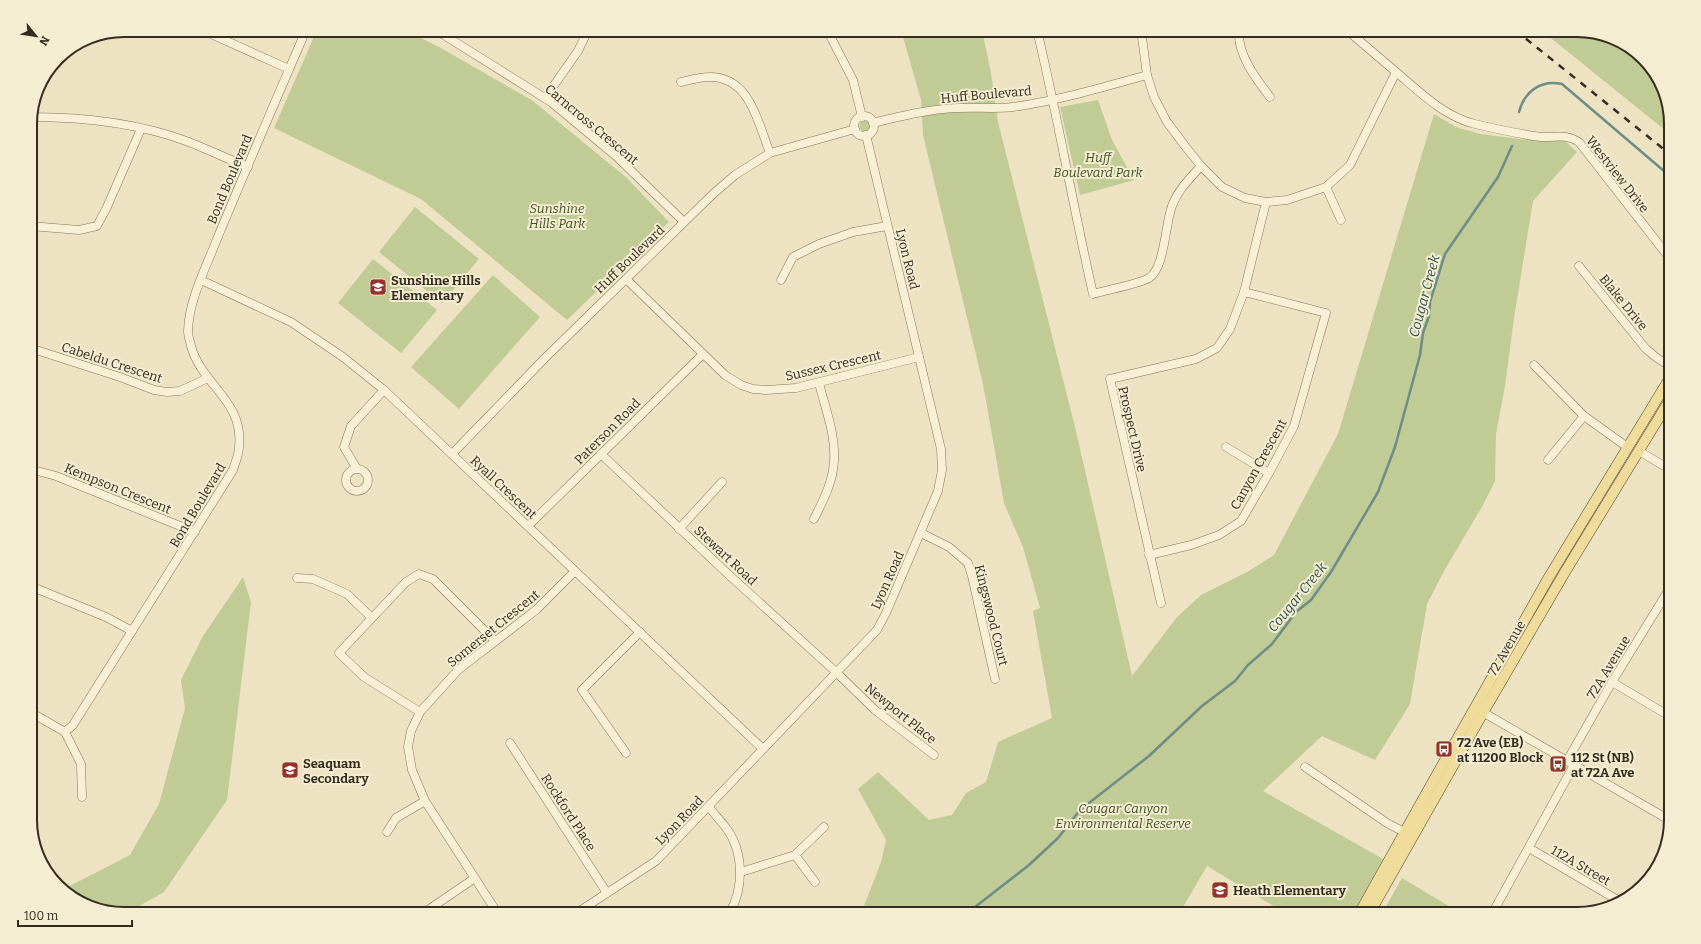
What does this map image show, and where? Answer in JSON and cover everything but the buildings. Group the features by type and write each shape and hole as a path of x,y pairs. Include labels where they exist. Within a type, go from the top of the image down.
{"main road":[{"name":"72 Avenue","path":"1373,907 1549,577 1664,387"},
{"name":"72 Avenue","path":"1363,907 1404,832 1664,410"}],"street":[{"path":"218,37 289,69"},
{"name":"Bond Boulevard","path":"65,732 73,725 233,470 239,448 239,434 236,418 230,405 200,369 193,353 188,333 189,316 201,280 303,37"},
{"name":"Carncross Crescent","path":"447,37 545,98 617,157 684,222"},
{"path":"545,98 578,51 585,37"},
{"path":"831,37 853,80 862,117"},
{"path":"1039,37 1054,99 1092,294 1148,279 1156,272 1160,262 1167,222 1172,204 1184,185 1201,166"},
{"path":"1142,37 1147,75 1154,97 1167,122 1201,166 1222,187 1233,194 1266,202 1287,200 1326,187 1350,165 1396,72"},
{"path":"1238,37 1249,69 1270,97"},
{"name":"Westview Drive","path":"1355,37 1439,107 1455,116 1473,123 1540,136 1565,136 1579,142 1664,251"},
{"name":"Huff Boulevard","path":"873,123 928,111 956,108 1012,107 1054,99 1147,75"},
{"path":"681,82 709,77 726,80 739,87 749,100 770,153"},
{"path":"37,117 77,118 141,128 187,142 248,167"},
{"path":"862,117 868,117 873,123 872,131 866,135 858,134 855,129 855,122 862,117"},
{"path":"37,227 79,230 97,226 107,207 141,128"},
{"name":"Huff Boulevard","path":"452,454 545,358 713,194 735,175 770,153 855,129"},
{"name":"Lyon Road","path":"586,907 656,861 876,630 886,613 938,491 942,470 941,449 866,135"},
{"path":"1326,187 1341,220"},
{"name":"Prospect Drive","path":"1161,603 1110,379 1196,359 1217,348 1230,330 1244,292 1266,202"},
{"path":"781,280 793,257 813,247 853,232 887,226"},
{"name":"Blake Drive","path":"1579,266 1646,349 1664,363"},
{"name":"Sussex Crescent","path":"626,279 725,375 741,385 753,389 766,390 796,388 919,357"},
{"name":"Ryall Crescent","path":"201,280 292,322 343,357 384,390 528,526 574,572 640,632 763,749"},
{"name":"Canyon Crescent","path":"1149,555 1191,545 1219,535 1241,521 1294,426 1326,313 1244,292"},
{"name":"Cabeldu Crescent","path":"37,350 120,377 154,390 167,392 180,391 208,378"},
{"name":"Paterson Road","path":"528,526 703,354"},
{"path":"1534,365 1584,416 1628,446"},
{"path":"814,519 826,496 834,462 834,444 819,383"},
{"path":"357,469 344,447 351,426 384,390"},
{"path":"1548,460 1584,416"},
{"path":"1226,447 1269,473"},
{"path":"1639,452 1664,466"},
{"name":"Stewart Road","path":"601,454 679,529 836,672"},
{"name":"Kempson Crescent","path":"37,471 56,476 195,532"},
{"path":"679,529 722,482"},
{"name":"Kingswood Court","path":"921,533 949,547 968,563 995,679"},
{"name":"Somerset Crescent","path":"494,907 425,801 412,770 408,747 411,731 420,712 458,670 536,610 574,572"},
{"path":"420,712 364,677 339,653 406,582 419,574 433,579 495,641"},
{"path":"297,578 313,579 347,594 372,618"},
{"path":"37,589 106,617 132,631"},
{"name":"72A Avenue","path":"1496,907 1528,848 1612,682 1664,597"},
{"path":"626,753 582,690 640,632"},
{"name":"Newport Place","path":"836,672 875,710 934,755"},
{"path":"1612,682 1664,713"},
{"path":"1479,710 1664,817"},
{"path":"37,716 65,732 81,764 82,798"},
{"name":"Rockford Place","path":"510,743 607,893"},
{"path":"1306,767 1387,823 1404,832"},
{"path":"387,832 396,818 425,801"},
{"path":"708,807 727,829 734,842 741,872 733,907"},
{"path":"741,872 795,855 824,827"},
{"name":"112A Street","path":"1528,848 1614,898"},
{"path":"795,855 815,882"},
{"path":"432,907 475,878"}],"green space":[{"name":"Sunshine Hills Park","path":"314,37 419,37 533,101 627,178 669,222 567,320 421,199 274,128"},
{"name":"Cougar Canyon Environmental Reserve","path":"903,37 983,37 991,73 998,122 1075,427 1132,676 1177,617 1201,595 1249,571 1274,555 1338,434 1434,114 1456,127 1480,134 1528,140 1565,141 1577,152 1533,201 1514,318 1505,386 1496,434 1495,481 1427,604 1410,704 1375,760 1322,736 1263,791 1383,859 1357,907 1275,907 1207,866 1183,907 864,907 881,862 886,840 858,789 878,772 929,820 952,815 966,793 986,782 998,742 1052,718 1033,611 1040,608 1023,547 1004,503 983,384 923,135 921,100"},
{"path":"1550,37 1577,37 1600,40 1620,49 1639,62 1652,80 1661,101 1664,129"},
{"name":"Huff Boulevard Park","path":"1098,100 1112,140 1134,180 1080,195 1060,107"},
{"path":"865,120 869,122 871,126 869,130 865,132 861,130 859,126 861,122"},
{"path":"415,207 479,259 442,303 379,252"},
{"path":"373,259 437,310 401,353 338,303"},
{"path":"493,275 540,317 459,409 411,367"},
{"path":"243,577 251,602 227,800 164,892 137,907 113,906 101,904 91,900 68,887 130,855 159,804 185,708 181,680 203,636"},
{"path":"1402,878 1450,907 1386,907"}],"waterway":[{"name":"Cougar Creek","path":"1519,112 1525,98 1540,85 1547,83 1562,84 1664,171"},
{"name":"Cougar Creek","path":"975,907 1029,865 1058,838 1080,810 1149,756 1202,706 1235,681 1248,665 1272,644 1296,612 1311,600 1331,572 1378,492 1395,447 1420,355 1423,333 1429,316 1430,302 1445,254 1498,177 1512,146"}],"railway":[{"path":"1524,37 1664,149"}],"place":[{"name":"Sunshine Hills Elementary","path":"378,287"},
{"name":"72 Ave (EB) at 11200 Block","path":"1444,749"},
{"name":"112 St (NB) at 72A Ave","path":"1558,764"},
{"name":"Seaquam Secondary","path":"290,770"},
{"name":"Heath Elementary","path":"1220,890"}]}
